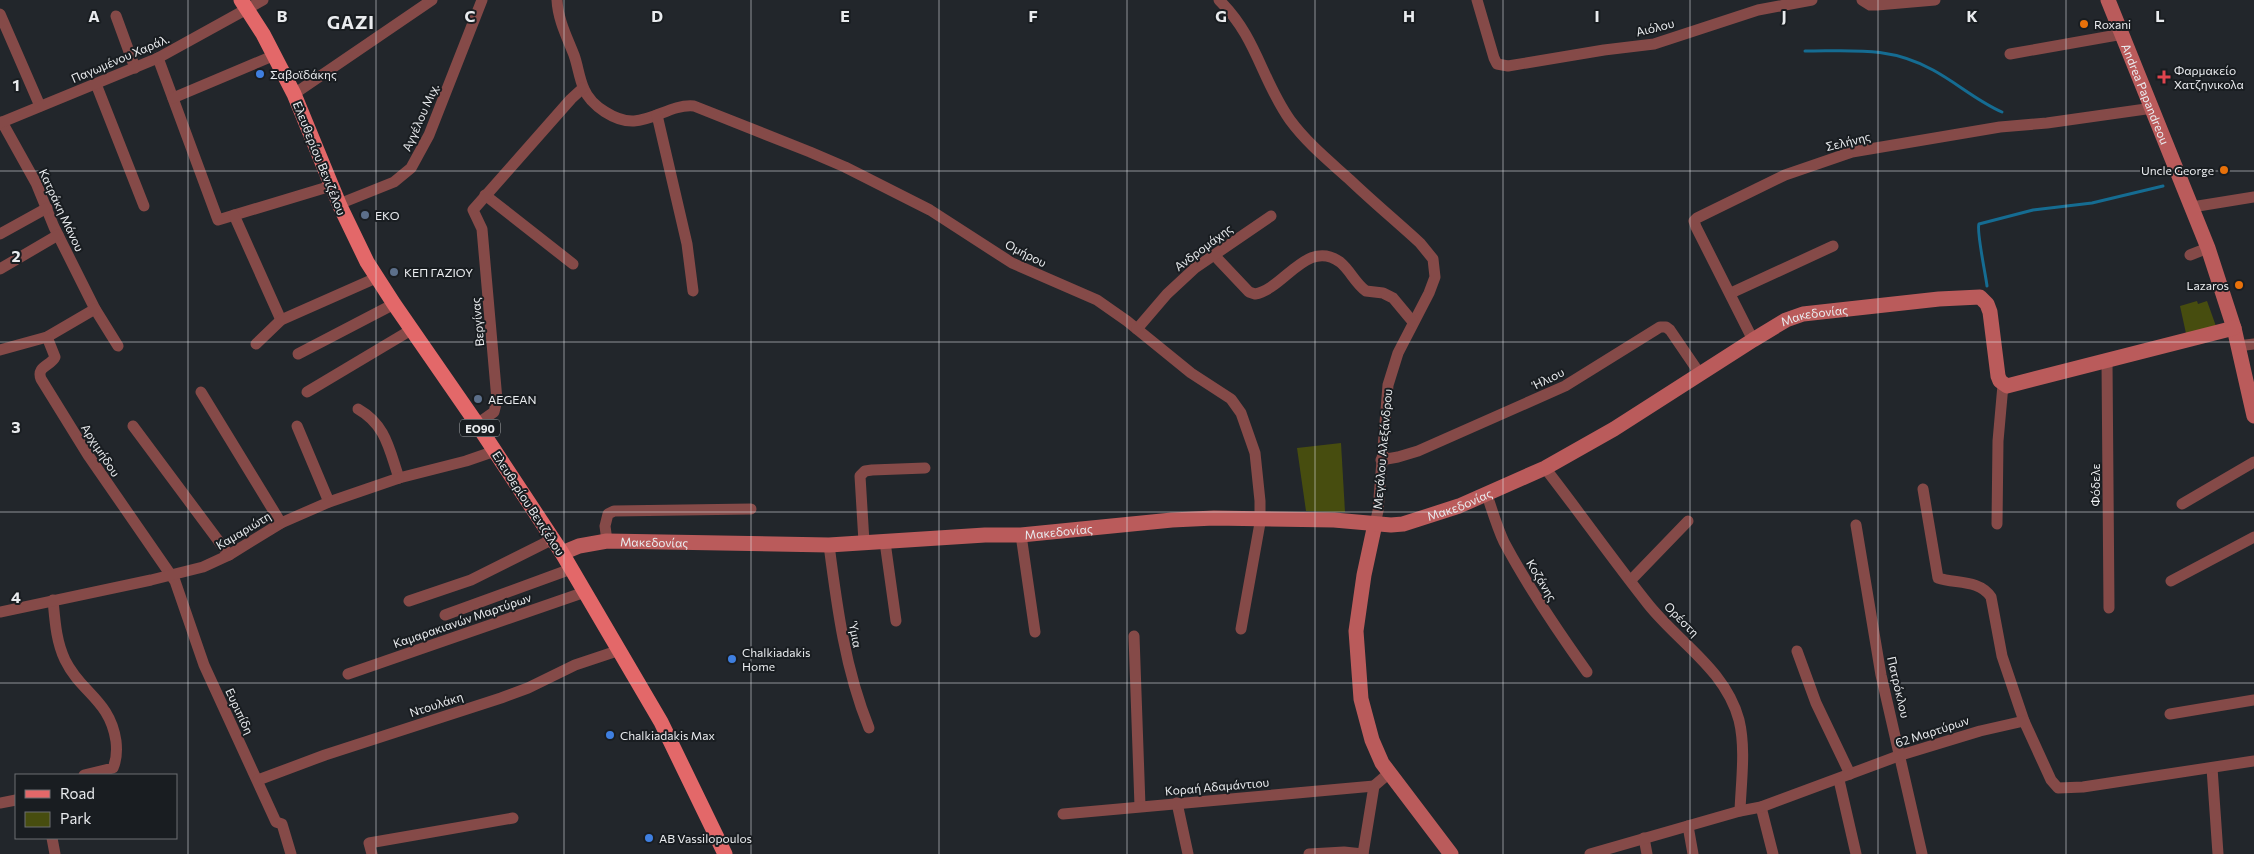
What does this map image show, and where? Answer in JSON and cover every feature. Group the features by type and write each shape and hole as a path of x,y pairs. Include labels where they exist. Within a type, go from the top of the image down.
{"main road":[{"name":"Ελευθερίου Βενιζέλου","path":"244,5 275,56 294,94 339,204 376,278 477,424 562,553 661,722 725,854"}],"street":[{"name":"Παγωμένου Χαράλ.","path":"1,123 158,58 244,5 263,0"},
{"path":"294,94 432,0"},
{"name":"Αγγέλου Μιχ.","path":"339,204 394,182 411,168 429,135 482,0"},
{"path":"557,0 560,20 575,58 583,88 485,195 573,264"},
{"name":"Μεγάλου Αλεξάνδρου","path":"1219,0 1238,20 1246,32 1271,87 1300,134 1420,243 1433,258 1436,272 1434,283 1396,358 1388,385 1375,524 1359,600 1356,648 1361,699 1377,753 1388,774 1426,819 1451,854"},
{"name":"Αιόλου","path":"1478,0 1494,58 1502,66 1654,44 1758,10 1812,0"},
{"path":"1862,0 1870,5 1935,0"},
{"name":"Andrea Papandreou","path":"2108,0 2208,248 2234,328 2254,416"},
{"path":"0,14 40,106"},
{"path":"116,16 135,68"},
{"path":"2010,54 2123,34"},
{"path":"173,98 275,56"},
{"path":"158,58 218,220 331,186"},
{"path":"96,84 144,206"},
{"name":"Ομήρου","path":"583,88 599,107 617,118 639,120 677,108 694,106 810,152 930,210 1012,263 1097,300 1137,329 1191,374 1225,395 1238,407 1256,461 1260,491 1260,518 1241,628"},
{"name":"Σελήνης","path":"1754,340 1694,221 1785,175 1852,152 2000,127 2047,123 2153,108"},
{"path":"657,115 687,244 692,291"},
{"name":"Κατράκη Μάνου","path":"1,123 36,183 58,235 95,310 118,346"},
{"name":"Βεργίνας","path":"477,424 494,412 497,400 482,229 473,210 485,195"},
{"path":"2192,207 2254,197"},
{"path":"0,234 47,208"},
{"path":"234,215 281,320"},
{"name":"Ανδρομάχης","path":"1137,329 1179,282 1214,255 1271,216"},
{"path":"0,269 58,235"},
{"path":"1731,294 1833,246"},
{"path":"2190,255 2208,248"},
{"path":"1214,255 1249,292 1255,294 1266,291 1312,257 1330,258 1347,268 1366,290 1383,292 1393,298 1413,322"},
{"path":"256,344 281,320 376,278"},
{"name":"Μακεδονίας","path":"562,553 579,546 607,541 829,545 985,535 1021,535 1172,520 1260,518 1396,525 1421,519 1487,495 1545,468 1614,429 1786,320 1803,314 1939,299 1980,297 1987,304 1990,312 1998,376 2003,385"},
{"path":"298,354 394,304"},
{"path":"0,350 47,337 95,310"},
{"name":"Ήλιου","path":"1382,460 1418,451 1565,386 1660,327 1666,327 1670,330 1700,374"},
{"path":"1997,524 1998,441 2003,385 2014,385 2234,328"},
{"path":"307,392 411,330"},
{"name":"Αρχιμήδου","path":"47,337 56,354 53,361 39,372 43,383 108,485 172,575"},
{"path":"2238,346 2254,344"},
{"name":"Φόδελε","path":"2107,362 2109,608"},
{"path":"201,392 281,523"},
{"path":"358,409 374,420 381,428 399,478"},
{"path":"133,426 229,555"},
{"path":"297,426 329,502"},
{"name":"Καμαριώτη","path":"0,612 172,575 211,564 281,523 329,502 399,478 466,461 495,451"},
{"path":"2182,504 2254,462"},
{"path":"864,542 860,476 865,471 872,470 925,468"},
{"name":"Ορέστη","path":"1545,468 1659,616 1707,662 1732,703 1738,720 1741,738 1740,811"},
{"path":"1924,489 1938,578 1978,587 1983,589 1991,598 2002,656 2024,721 2051,780 2058,788 2083,787 2254,761"},
{"name":"Κοζάνης","path":"1487,495 1501,534 1517,564 1554,625 1587,672"},
{"path":"607,541 605,526 608,514 614,511 752,509"},
{"path":"1631,580 1688,521"},
{"name":"Πατρόκλου","path":"1856,525 1881,675 1901,755 1922,854"},
{"path":"1021,535 1035,632"},
{"path":"2171,580 2254,537"},
{"path":"409,601 471,580 553,539"},
{"path":"884,542 896,621"},
{"name":"Ύμια","path":"829,545 846,654 857,698 869,728"},
{"path":"445,615 571,568"},
{"name":"Ευριπίδη","path":"172,575 178,587 206,670 276,822 282,824 291,854"},
{"name":"Καμαρακιανών Μαρτύρων","path":"348,674 585,592"},
{"path":"53,600 56,635 66,662 73,673 104,707 111,722 117,750 113,768 88,774"},
{"path":"1134,636 1140,806"},
{"name":"Ντουλάκη","path":"258,780 335,752 501,698 528,688 575,665 620,650"},
{"path":"1798,651 1816,703 1850,774"},
{"path":"2170,714 2254,700"},
{"name":"62 Μαρτύρων","path":"1590,854 1740,811 1761,807 1839,780 1901,755 1980,731 2024,721"},
{"path":"2212,768 2218,854"},
{"path":"1309,854 1344,852 1363,854 1374,786 1388,774"},
{"path":"1839,780 1856,854"},
{"name":"Κοραή Αδαμάντιου","path":"1063,814 1374,786"},
{"path":"0,803 15,800"},
{"path":"1177,803 1188,854"},
{"path":"1761,807 1773,854"},
{"path":"372,854 369,843 513,818"},
{"path":"1688,826 1693,854"},
{"path":"1644,838 1647,854"},
{"path":"52,839 55,854"}],"green space":[{"path":"2197,301 2198,304 2207,301 2217,329 2187,338 2180,306"},
{"path":"1341,443 1345,512 1306,511 1297,448"}],"waterway":[{"path":"1805,51 1870,51 1901,57 1933,70 1984,103 2002,112"},
{"path":"1987,286 1980,244 1979,224 2033,210 2092,203 2163,186"}],"place":[{"name":"Roxani","path":"2084,24"},
{"name":"Σαβοϊδάκης","path":"260,74"},
{"name":"Φαρμακείο Χατζηνικολα","path":"2164,77"},
{"name":"Uncle George","path":"2224,170"},
{"name":"EKO","path":"365,215"},
{"name":"ΚΕΠ ΓΑΖΙΟΥ","path":"394,272"},
{"name":"Lazaros","path":"2239,285"},
{"name":"AEGEAN","path":"478,399"},
{"name":"Chalkiadakis Home","path":"732,659"},
{"name":"Chalkiadakis Max","path":"610,735"},
{"name":"AB Vassilopoulos","path":"649,838"}],"district":[{"name":"GAZI","path":"351,22"}]}
